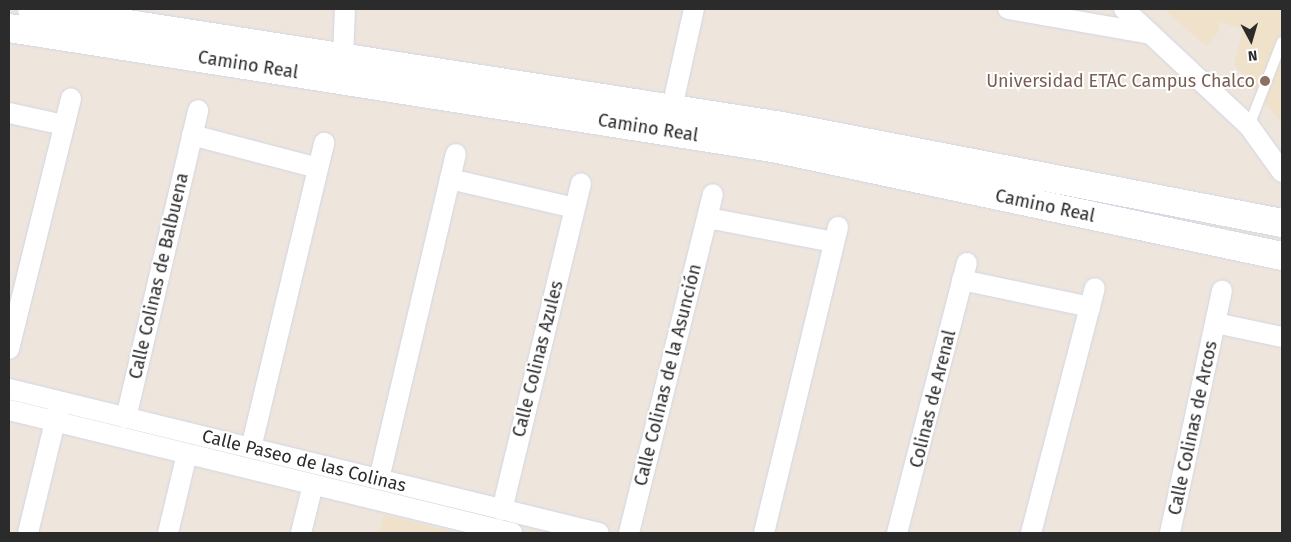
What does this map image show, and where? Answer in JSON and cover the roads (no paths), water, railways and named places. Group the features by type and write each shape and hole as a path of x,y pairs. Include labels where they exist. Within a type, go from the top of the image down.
{"street":[{"name":"Camino Real","path":"32,9 166,41 773,148 1282,256"},
{"path":"343,58 345,9"},
{"path":"672,108 694,9"},
{"path":"1008,9 1152,34"},
{"path":"1124,9 1249,126 1282,172"},
{"name":"Camino Real","path":"9,28 343,58 672,108 782,126 1282,223"},
{"path":"9,348 71,99"},
{"name":"Calle Colinas de Balbuena","path":"126,418 198,110"},
{"path":"9,112 64,125"},
{"path":"192,135 318,168"},
{"path":"250,448 324,143"},
{"path":"379,479 456,154"},
{"path":"450,179 574,208"},
{"name":"Calle Colinas Azules","path":"502,510 581,183"},
{"name":"Calle Colinas de la Asunción","path":"628,533 713,194"},
{"path":"708,218 836,235 764,533"},
{"name":"Colinas de Arenal","path":"897,533 965,272 1090,307"},
{"path":"1031,533 1095,288"},
{"name":"Calle Colinas de Arcos","path":"1170,533 1222,291"},
{"name":"Calle Colinas de Arcos","path":"1216,323 1282,337"},
{"name":"Calle Paseo de las Colinas","path":"9,389 599,533"},
{"path":"28,533 59,402"},
{"name":"Calle Paseo de las Colinas","path":"9,410 512,533"},
{"path":"168,533 187,454"},
{"path":"301,533 313,484"}],"lane":[{"path":"1249,126 1282,42"}],"place":[{"name":"Universidad ETAC Campus Chalco","path":"1265,81"}]}
